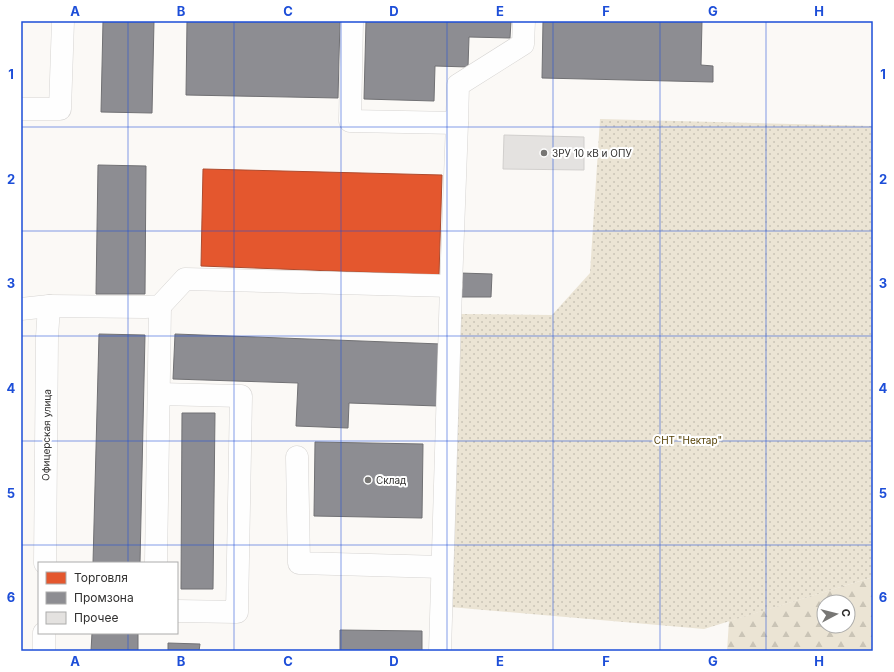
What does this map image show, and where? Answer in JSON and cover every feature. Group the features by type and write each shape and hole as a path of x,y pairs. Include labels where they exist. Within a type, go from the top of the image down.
{"street":[{"path":"21,108 60,109 63,21"},
{"path":"352,21 350,121 457,122"},
{"path":"440,651 458,85 523,44 524,21"},
{"path":"21,309 49,306 160,306 186,279 451,286"},
{"name":"Офицерская улица","path":"45,562 47,337 49,306"},
{"path":"156,562 160,306"},
{"path":"159,394 241,396 237,612 178,611"},
{"path":"297,457 299,564 442,567"},
{"path":"44,634 44,651"}],"green space":[{"name":"СНТ \"Нектар\"","path":"600,119 873,126 873,577 704,629 450,607 461,314 552,315 590,273"},
{"path":"873,577 873,651 727,651 729,621 816,594 816,634 856,634 856,594 817,594"}],"building: Торговля":[{"path":"203,169 442,175 439,275 201,266"}],"building: Промзона":[{"path":"103,21 154,21 152,113 101,112"},
{"path":"187,21 340,21 338,98 186,95"},
{"path":"366,21 511,21 510,38 469,37 468,67 435,66 434,101 364,99"},
{"path":"543,21 702,21 701,65 713,66 713,82 542,78"},
{"path":"98,165 146,166 145,294 96,294"},
{"path":"460,273 492,274 491,297 459,297"},
{"path":"99,334 145,335 140,562 93,562"},
{"path":"175,334 441,344 438,406 349,403 348,428 296,426 298,383 173,379"},
{"path":"182,413 215,413 213,589 181,589"},
{"name":"Склад","path":"315,442 423,444 422,518 314,516"},
{"path":"340,630 422,631 422,651 340,651"},
{"path":"92,634 138,634 138,651 91,651"},
{"path":"168,643 200,644 199,651 168,651"}],"building: Прочее":[{"name":"ЗРУ 10 кВ и ОПУ","path":"504,135 584,137 584,170 503,169"}],"place":[{"name":"ЗРУ 10 кВ и ОПУ","path":"544,153"},
{"name":"Склад","path":"368,480"}]}
